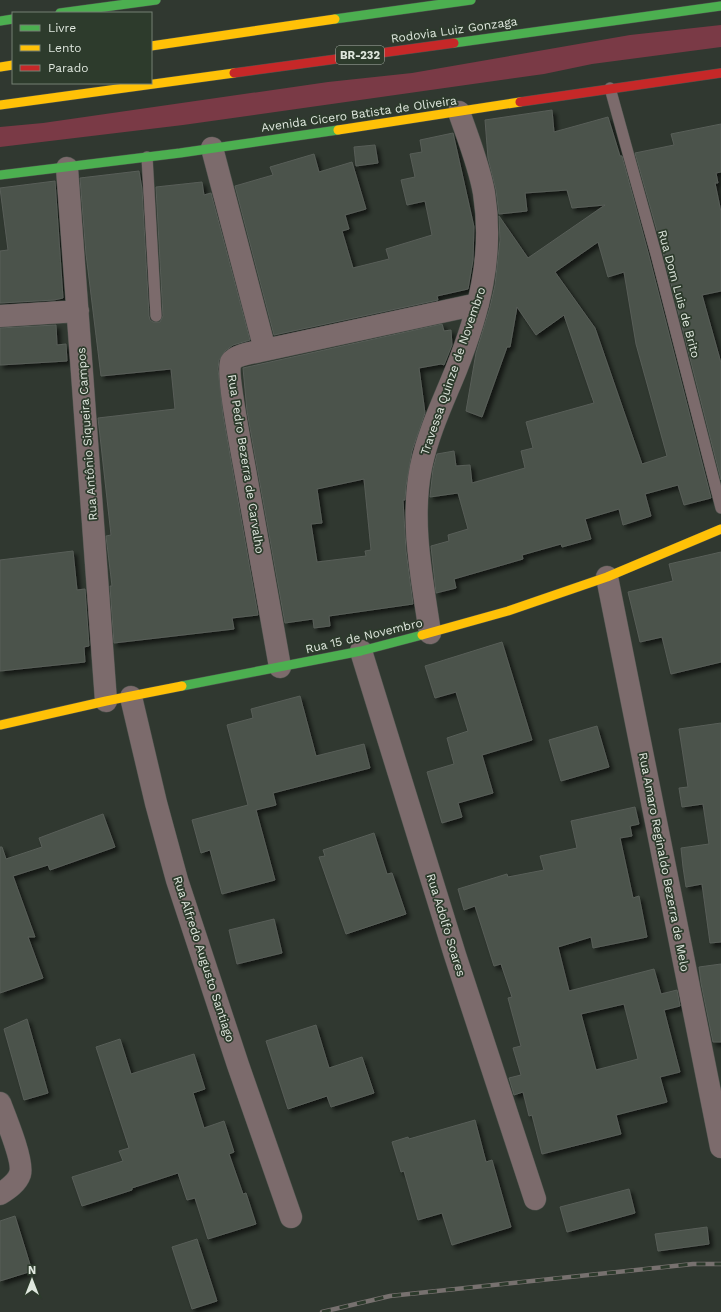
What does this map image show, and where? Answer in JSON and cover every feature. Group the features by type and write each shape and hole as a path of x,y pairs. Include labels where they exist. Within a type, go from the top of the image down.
{"main road":[{"path":"65,8 156,0"},
{"path":"152,46 471,0"},
{"name":"Rodovia Luiz Gonzaga","path":"0,106 721,6"},
{"path":"0,21 12,19"},
{"path":"0,67 12,66"},
{"name":"Avenida Cicero Batista de Oliveira","path":"0,175 67,168 212,148 459,112 610,88 721,73"},
{"name":"Rua 15 de Novembro","path":"0,725 106,701 360,650 430,633 508,611 607,577 721,529"}],"street":[{"name":"Travessa Quinze de Novembro","path":"430,633 419,556 417,492 421,466 432,431 456,369 478,304 486,265 487,221 484,193 459,112"},
{"path":"212,148 265,350 478,304"},
{"name":"Rua Antônio Siqueira Campos","path":"67,168 106,701"},
{"path":"0,316 78,311"},
{"name":"Rua Pedro Bezerra de Carvalho","path":"265,350 234,358 230,371 236,415 280,667"},
{"name":"Rua Amaro Reginaldo Bezerra de Melo","path":"607,577 721,1148"},
{"name":"Rua Adolfo Soares","path":"360,650 455,955 535,1199"},
{"name":"Rua Alfredo Augusto Santiago","path":"131,697 156,804 177,880 238,1065 291,1217"},
{"path":"0,1103 20,1162 21,1172 10,1187 0,1194"}],"lane":[{"name":"Rua Dom Luis de Brito","path":"610,88 656,254 721,508"},
{"path":"147,157 156,316"}],"shaded area":[{"path":"721,25 721,47 592,64 544,74 183,125 0,147 0,127 43,123 328,82 412,73 630,35"}],"building":[{"path":"552,110 554,132 608,117 620,156 622,156 711,498 684,505 678,485 645,494 651,516 623,525 619,509 585,519 591,539 562,547 561,544 522,555 523,559 454,579 456,588 436,593 431,546 449,541 448,535 468,529 458,493 430,497 433,469 437,454 454,451 456,466 470,465 472,483 525,468 521,451 533,448 526,422 594,403 564,315 536,335 517,307 510,347 507,347 482,417 466,411 476,353 495,285 500,240 499,216 528,258 605,205 572,208 567,190 525,193 527,211 499,214 496,190 488,158 485,120","holes":["598,242 608,277 624,272 636,344 667,456 642,464 595,328 555,272"]},
{"path":"721,124 721,172 716,173 718,183 715,183 721,212 721,291 702,295 721,363 721,480 663,252 635,153 674,145 671,134"},
{"path":"453,133 474,227 473,260 468,289 437,296 438,300 274,335 235,186 273,175 270,167 314,154 319,172 352,162 366,209 345,215 349,229 342,231 353,268 389,259 386,249 432,235 425,201 407,205 401,180 415,177 410,154 422,152 420,140"},
{"path":"375,145 378,163 356,166 354,147"},
{"path":"139,171 142,189 149,316 150,320 153,322 160,322 163,316 156,187 202,182 204,195 211,193 250,340 233,345 225,351 219,360 218,369 223,415 258,615 232,618 234,629 114,643 110,586 112,586 106,536 111,535 98,418 175,409 171,369 101,376 86,254 80,178"},
{"path":"55,181 63,298 54,300 0,303 0,251 8,250 0,188"},
{"path":"442,324 444,331 451,330 452,345 444,365 441,364 419,368 425,413 412,451 405,500 403,500 406,551 413,604 329,616 330,626 314,628 313,619 285,623 247,411 243,368","holes":["364,479 371,550 365,551 366,556 317,562 311,524 322,523 317,489"]},
{"path":"56,325 57,345 66,344 67,361 0,365 0,328"},
{"path":"73,551 77,590 85,589 89,646 84,647 85,662 0,671 0,560"},
{"path":"721,552 721,662 671,674 662,637 640,642 628,592 673,581 669,564"},
{"path":"502,642 532,740 482,755 493,793 458,803 462,817 442,823 427,772 454,764 447,738 468,731 456,692 435,698 425,666"},
{"path":"300,696 316,756 364,744 370,768 273,793 276,805 256,810 275,880 222,894 210,850 201,853 192,820 248,805 227,725 253,718 251,709"},
{"path":"721,723 721,942 710,943 702,884 686,887 683,867 681,848 709,844 703,804 682,807 679,788 688,787 679,729"},
{"path":"597,726 609,767 561,781 549,740"},
{"path":"635,807 639,824 630,826 632,836 620,838 633,898 639,896 647,937 593,948 591,937 558,947 569,991 654,969 661,994 677,990 680,1006 664,1010 680,1072 660,1077 667,1102 616,1115 621,1134 542,1154 532,1115 529,1116 523,1092 514,1095 509,1078 521,1075 513,1048 521,1046 508,998 512,997 501,964 494,966 475,906 464,910 458,889 507,874 508,877 544,870 540,856 577,848 571,821","holes":["624,1004 638,1059 596,1070 581,1014"]},
{"path":"103,814 115,847 50,870 48,865 13,876 35,937 28,937 43,978 0,993 0,847 2,847 6,859 42,847 39,838"},
{"path":"374,833 387,874 392,873 406,914 346,934 319,857 325,856 323,850"},
{"path":"274,919 282,953 237,964 229,930"},
{"path":"721,964 721,1042 713,1042 699,967"},
{"path":"27,1019 48,1093 24,1100 4,1029"},
{"path":"316,1025 329,1068 362,1057 374,1093 331,1107 327,1096 288,1109 266,1041"},
{"path":"120,1039 131,1074 194,1054 205,1089 193,1093 204,1128 224,1121 234,1152 229,1154 243,1194 246,1193 256,1224 208,1239 195,1198 187,1200 178,1173 82,1206 72,1177 123,1161 119,1151 129,1148 96,1047"},
{"path":"475,1120 486,1162 492,1160 511,1227 452,1245 442,1213 418,1220 404,1171 401,1172 392,1142 408,1137 409,1139"},
{"path":"629,1189 635,1213 567,1232 560,1207"},
{"path":"15,1216 32,1271 0,1281 0,1221"},
{"path":"707,1227 709,1244 658,1251 655,1234"},
{"path":"197,1239 217,1301 192,1309 172,1247"}],"railway":[{"path":"322,1312 390,1296 693,1264 721,1264"}],"traffic: fast":[{"path":"67,12 156,0"},
{"path":"335,19 471,0"},
{"path":"454,43 721,6"},
{"path":"0,21 12,19"},
{"path":"0,175 180,153 338,130"},
{"path":"182,686 361,651 422,635"}],"traffic: slow":[{"path":"152,46 335,19"},
{"path":"0,67 12,65"},
{"path":"0,105 234,73"},
{"path":"338,130 520,102"},
{"path":"422,635 508,611 607,577 721,529"},
{"path":"0,725 106,701 182,686"}],"traffic: jam":[{"path":"234,73 454,43"},
{"path":"520,102 721,73"}]}
